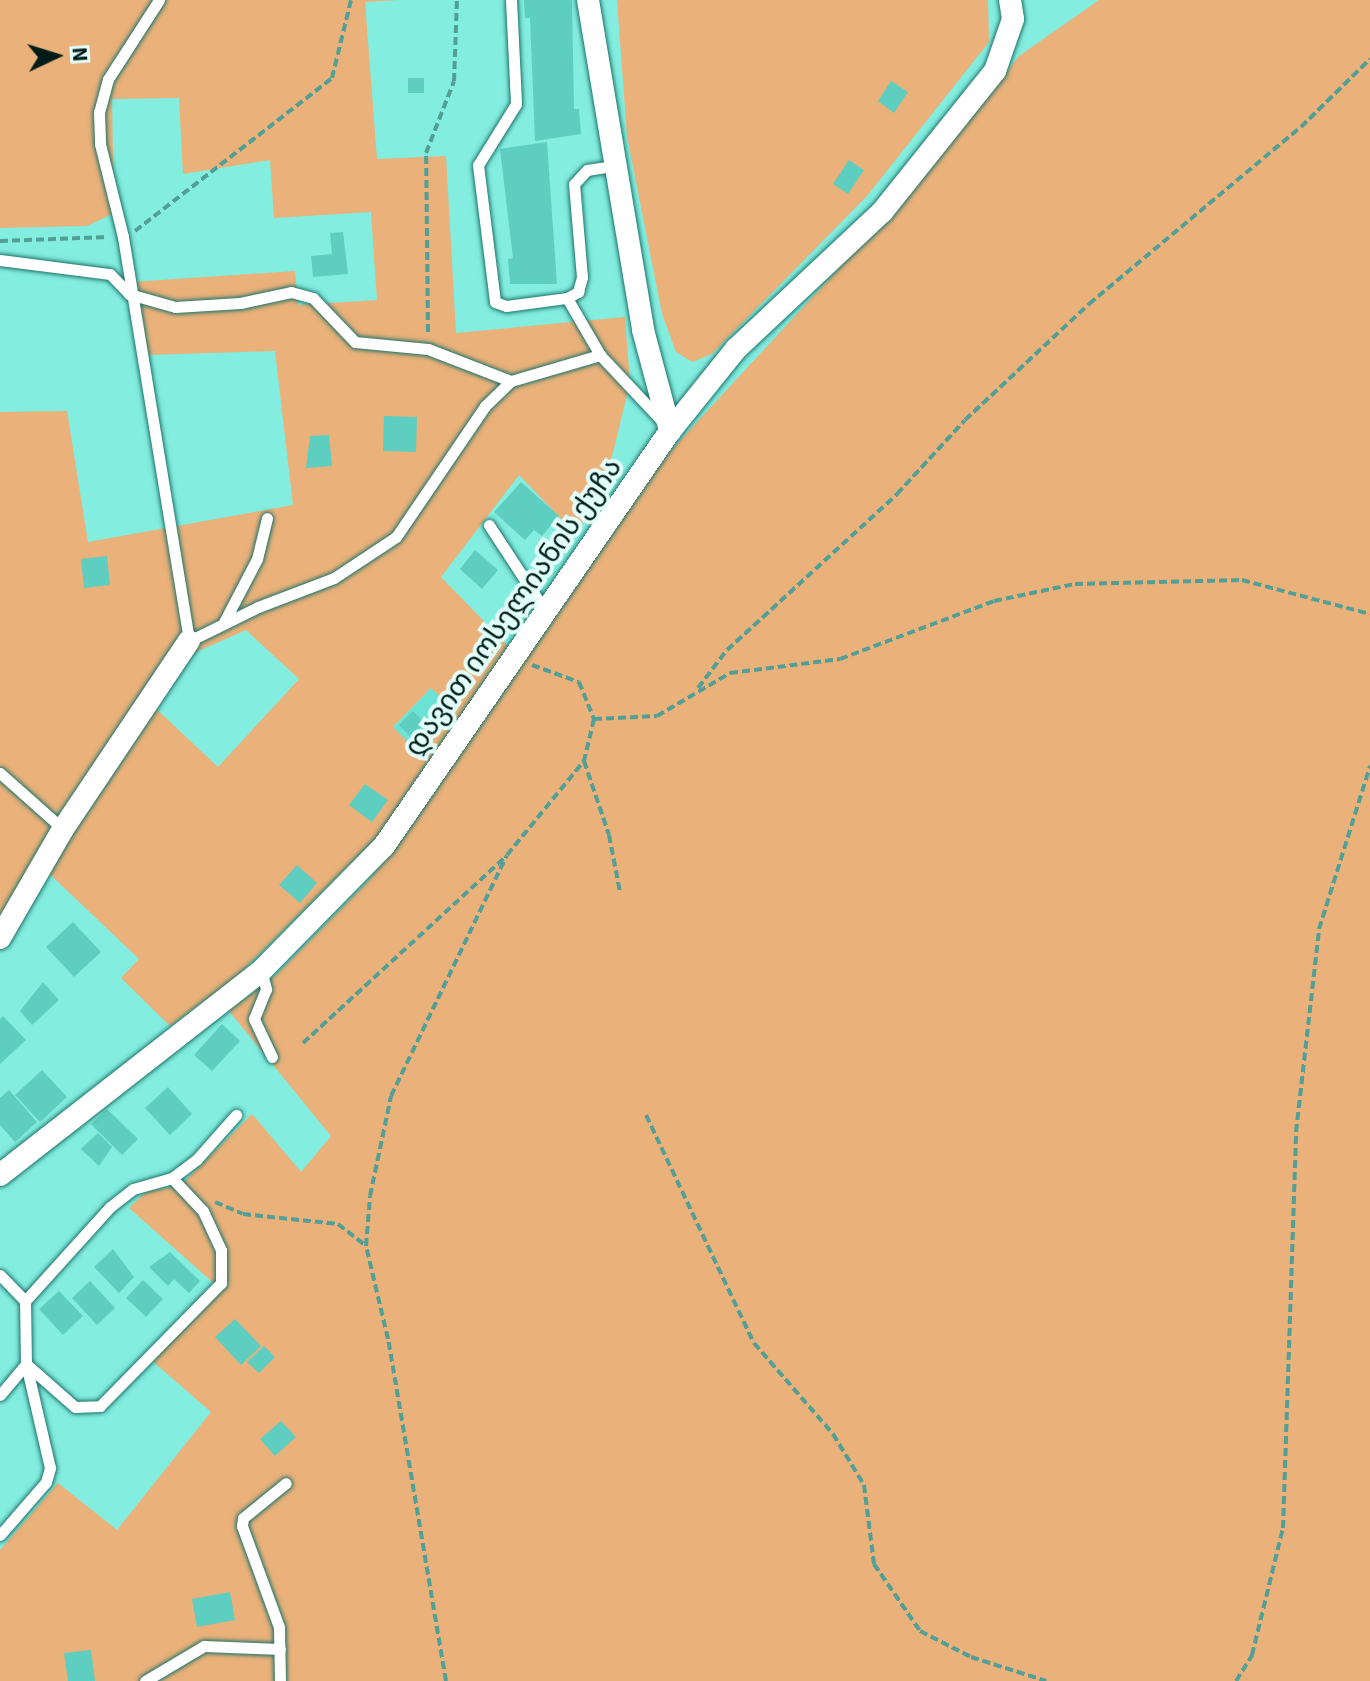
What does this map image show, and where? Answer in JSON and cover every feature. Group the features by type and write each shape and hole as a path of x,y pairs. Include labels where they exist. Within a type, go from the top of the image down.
{"street":[{"path":"588,0 612,166 643,330 670,431"},
{"name":"დავით იოსელიანის ქუჩა","path":"0,1175 261,971 384,846 670,431 736,349 882,212 995,71 1011,9"},
{"path":"0,938 63,829 189,641"}],"lane":[{"path":"159,0 108,79 99,112 100,144 123,237 129,294 189,641 224,623 334,578 396,537 485,406 511,381 600,355"},
{"path":"511,0 516,104 478,165 495,302 506,306 567,298 578,292 582,277 574,184 587,170 612,166"},
{"path":"0,260 110,274 129,294 175,307 240,303 291,292 313,298 355,342 428,349 511,381"},
{"path":"567,298 600,355 670,431"},
{"path":"224,623 257,559 267,518"},
{"path":"489,525 546,613"},
{"path":"0,773 63,829"},
{"path":"261,971 266,989 254,1019 272,1057"},
{"path":"25,1301 110,1207 133,1189 172,1178 197,1159 236,1115"},
{"path":"26,1364 75,1407 100,1406 136,1375 221,1283 221,1250 192,1194 172,1178"},
{"path":"0,1275 25,1301 26,1364 50,1468 46,1482 0,1535"},
{"path":"0,1395 26,1364"},
{"path":"280,1681 279,1627 242,1526 243,1518 286,1483"},
{"path":"145,1681 204,1646 280,1649"}],"path":[{"path":"0,241 123,237 332,78 351,0"},
{"path":"428,349 426,153 454,81 457,0"},
{"path":"698,688 727,650 897,494 965,420 1089,304 1301,127 1370,59"},
{"path":"594,719 657,716 698,688 730,673 840,659 994,601 1075,584 1242,580 1370,614"},
{"path":"303,1043 507,855 584,761 594,719 579,682 515,658"},
{"path":"584,761 609,835 620,892"},
{"path":"1236,1681 1252,1655 1283,1528 1296,1132 1319,929 1370,766"},
{"path":"446,1681 388,1339 366,1246 370,1196 391,1096 507,855"},
{"path":"646,1115 754,1343 833,1434 864,1485 874,1564 920,1631 971,1657 1046,1681"},
{"path":"192,1194 243,1214 338,1224 366,1246"}],"shaded area":[{"path":"0,0 399,0 365,2 377,159 446,156 456,333 625,317 630,383 605,485 576,534 519,475 441,577 510,648 384,830 234,979 170,1026 121,978 139,959 35,860 0,920 0,412 67,411 88,542 293,505 275,351 149,355 131,282 295,271 298,305 377,300 371,212 274,218 270,160 183,174 179,98 112,99 114,213 87,226 0,228","holes":["246,630 299,679 218,767 150,703 196,652","431,688 455,711 417,751 393,727"]},
{"path":"617,0 988,0 989,42 867,196 712,354 692,362 676,352 662,314 627,136"},
{"path":"1099,0 1370,0 1370,1681 0,1681 0,1550 58,1483 117,1530 211,1412 150,1359 218,1287 129,1208 147,1191 180,1186 252,1114 301,1172 331,1136 229,1011 277,974 369,880 409,829 661,461 928,172 1019,56"},
{"path":"431,688 455,711 417,751 393,728"}],"building":[{"path":"524,0 572,0 574,109 579,109 581,134 535,141 530,18 525,18"},
{"path":"408,78 424,78 424,93 408,93"},
{"path":"891,81 908,92 894,113 878,101"},
{"path":"547,142 557,284 510,284 508,259 513,258 500,149"},
{"path":"849,160 864,170 848,194 833,184"},
{"path":"343,232 348,274 313,277 311,256 332,254 330,233"},
{"path":"384,416 417,417 416,452 383,451"},
{"path":"329,435 332,466 306,468 310,436"},
{"path":"521,482 559,516 542,536 534,530 525,540 494,512"},
{"path":"475,550 498,570 482,589 460,569"},
{"path":"107,556 110,585 84,588 81,559"},
{"path":"413,711 425,723 411,737 399,725"},
{"path":"365,784 388,800 372,822 349,805"},
{"path":"297,865 317,883 300,903 279,885"},
{"path":"73,922 101,952 74,977 46,947"},
{"path":"43,982 59,1000 32,1025 20,1011"},
{"path":"3,1016 26,1040 0,1064 0,1019"},
{"path":"222,1024 240,1041 212,1071 194,1055"},
{"path":"42,1070 67,1097 40,1122 15,1095"},
{"path":"168,1087 192,1114 170,1135 145,1108"},
{"path":"9,1090 37,1122 15,1142 0,1125 0,1098"},
{"path":"107,1109 138,1139 122,1155 91,1124"},
{"path":"98,1133 112,1147 99,1166 81,1149"},
{"path":"113,1249 134,1277 119,1293 94,1267"},
{"path":"170,1252 200,1281 189,1293 174,1279 168,1286 149,1267"},
{"path":"143,1280 163,1299 146,1317 126,1298"},
{"path":"90,1281 115,1308 97,1325 72,1298"},
{"path":"59,1291 83,1316 63,1335 39,1309"},
{"path":"235,1319 261,1346 241,1365 215,1337"},
{"path":"264,1346 275,1357 259,1373 247,1362"},
{"path":"281,1421 296,1437 275,1456 260,1439"},
{"path":"230,1592 235,1620 197,1627 192,1599"},
{"path":"91,1650 95,1681 68,1681 64,1653"}]}
